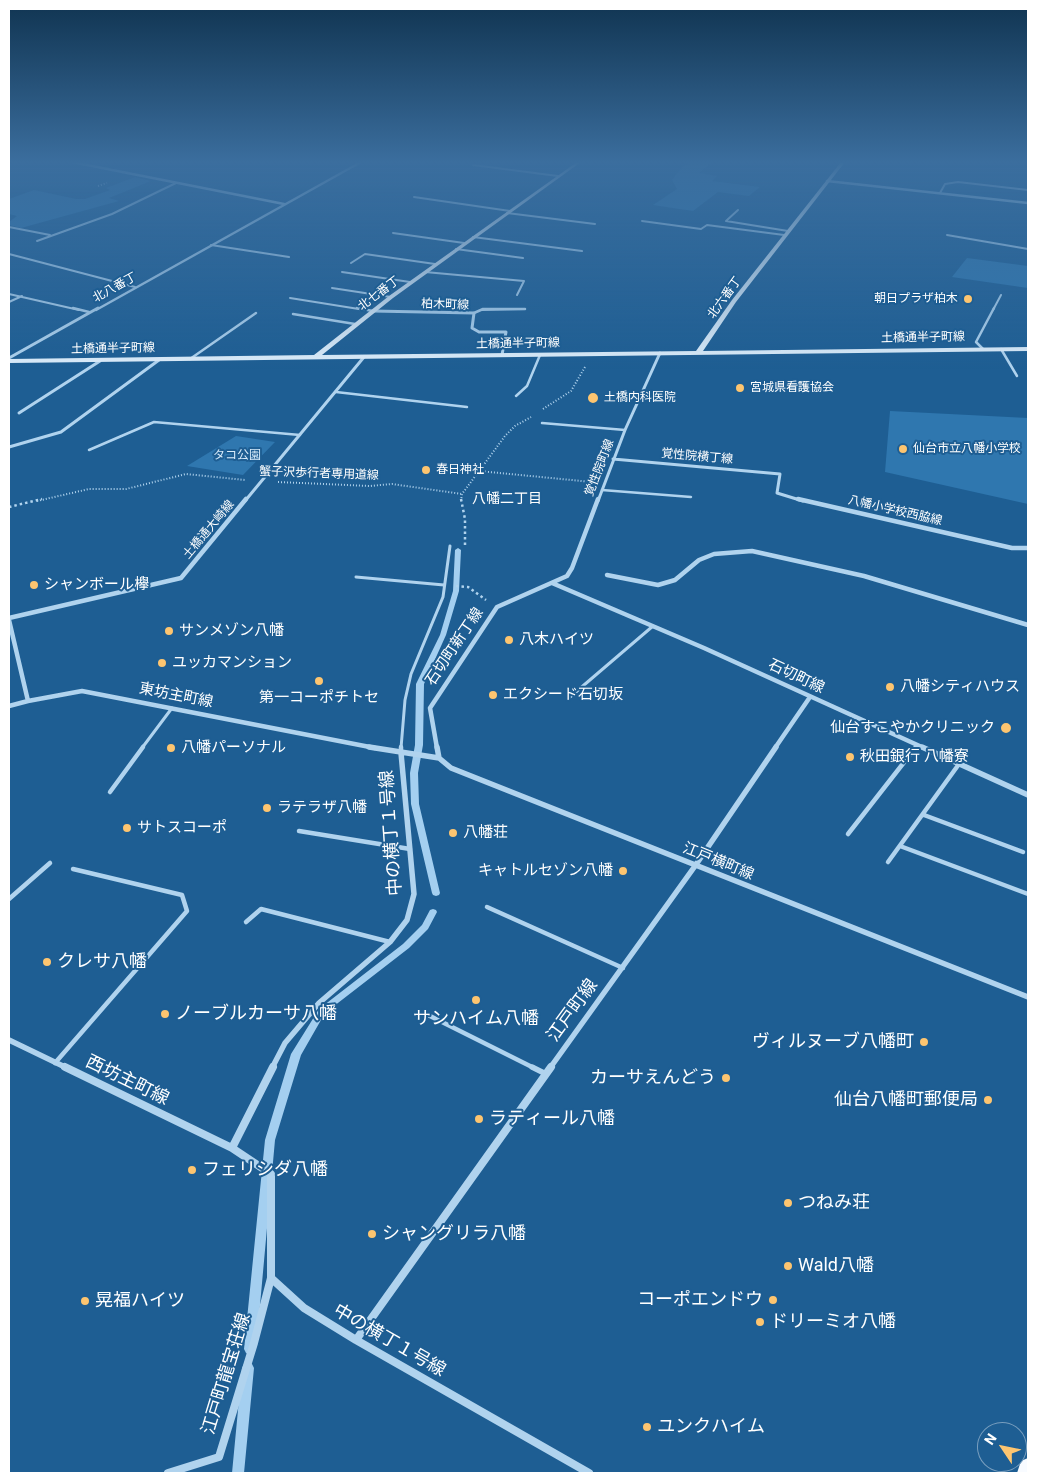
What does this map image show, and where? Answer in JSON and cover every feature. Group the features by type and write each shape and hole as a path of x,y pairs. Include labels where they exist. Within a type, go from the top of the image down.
{"main road":[{"path":"1027,1473 1028,1468"}],"street":[{"name":"北八番丁","path":"9,358 235,231"},
{"name":"北七番丁","path":"315,358 410,282 481,231"},
{"name":"北六番丁","path":"698,353 734,301 786,233"},
{"name":"柏木町線","path":"373,311 474,313 472,328 479,332 506,332 502,355"},
{"name":"土橋通半子町線","path":"9,358 100,361 1028,349"},
{"name":"覚性院町線","path":"552,583 567,576 572,568 603,483 660,353"},
{"name":"土橋通大崎線","path":"9,619 181,578 263,482 364,357"},
{"path":"9,447 61,432 159,360"},
{"path":"20,413 100,361"},
{"name":"覚性院横丁線","path":"613,460 780,474"},
{"name":"八幡小学校西脇線","path":"780,474 778,493 793,498 1012,548 1028,548"},
{"path":"607,576 658,585 675,580 699,560 714,554 752,551 864,576 1028,625"},
{"name":"石切町新丁線","path":"439,758 430,708 497,607 552,583"},
{"name":"石切町線","path":"552,583 653,626 1028,795"},
{"path":"9,619 28,701"},
{"name":"東坊主町線","path":"9,706 82,691 404,753"},
{"name":"江戸町線","path":"356,1340 623,968 810,697"},
{"name":"江戸横町線","path":"404,753 439,758 451,768 1028,996"},
{"name":"中の横丁１号線","path":"232,1148 285,1042 319,1003 390,942 407,920 414,894 404,753"},
{"name":"西坊主町線","path":"9,1040 232,1148"},
{"path":"232,1148 271,1174 271,1278"},
{"name":"中の横丁１号線","path":"271,1278 304,1308 356,1340 589,1473"},
{"name":"江戸町龍宝荘線","path":"168,1473 219,1458 254,1343 271,1278"}],"lane":[{"path":"29,231 52,236"},
{"path":"37,241 65,231"},
{"path":"768,231 786,233"},
{"path":"777,231 786,233"},
{"path":"393,233 464,243"},
{"path":"947,235 1028,249"},
{"path":"472,237 582,250"},
{"path":"210,245 288,257"},
{"path":"456,249 523,258"},
{"path":"9,254 135,287"},
{"path":"351,263 365,254 435,264"},
{"path":"342,272 410,282"},
{"path":"425,272 524,281 517,295"},
{"path":"332,288 391,297"},
{"path":"9,294 89,312"},
{"path":"983,349 976,342 1001,295"},
{"path":"9,302 22,296"},
{"path":"290,298 373,311"},
{"path":"474,313 483,309 525,309"},
{"path":"189,360 219,337 256,313"},
{"path":"293,314 356,324"},
{"path":"1001,349 1016,376"},
{"path":"516,396 527,386 540,355"},
{"path":"336,392 467,407"},
{"path":"89,450 154,422 300,436"},
{"path":"542,423 625,430"},
{"path":"602,490 691,497"},
{"path":"404,753 405,700 411,674 443,597 450,546"},
{"path":"356,578 444,585"},
{"path":"570,697 653,626"},
{"path":"110,792 172,708"},
{"path":"848,834 917,745"},
{"path":"888,862 924,815 958,764"},
{"path":"924,815 1023,852"},
{"path":"299,831 410,849"},
{"path":"900,846 1028,894"},
{"path":"9,899 50,863"},
{"path":"55,1063 187,911 182,895 73,869"},
{"path":"487,907 623,968"},
{"path":"246,922 261,909 390,942"},
{"path":"428,1015 546,1074"}],"path":[{"path":"465,545 465,519 461,504 462,494 505,436 515,426 571,391 589,361"},
{"path":"479,471 603,483"},
{"name":"蟹子沢歩行者専用道線","path":"9,506 89,489 126,489 186,474 263,482 370,486 392,484 462,494"},
{"path":"465,587 468,587 497,607"}],"green space":[{"path":"967,258 1028,266 1028,288 952,277"},
{"path":"890,411 1028,418 1028,504 885,472"},
{"name":"タコ公園","path":"236,436 275,442 243,475 187,466"}],"waterway":[{"path":"436,893 415,804 414,773 419,745 420,684 443,635 456,591 458,550"},
{"path":"250,1349 270,1140 296,1054 322,1011 406,946 425,927 433,912"},
{"path":"238,1473 248,1368"}],"place":[{"name":"朝日プラザ柏木","path":"968,299"},
{"name":"宮城県看護協会","path":"740,388"},
{"name":"土橋内科医院","path":"593,398"},
{"name":"仙台市立八幡小学校","path":"903,449"},
{"name":"春日神社","path":"426,470"},
{"name":"シャンボール欅","path":"34,585"},
{"name":"サンメゾン八幡","path":"169,631"},
{"name":"八木ハイツ","path":"509,640"},
{"name":"ユッカマンション","path":"162,663"},
{"name":"第一コーポチトセ","path":"319,681"},
{"name":"八幡シティハウス","path":"890,687"},
{"name":"エクシード石切坂","path":"493,695"},
{"name":"仙台すこやかクリニック","path":"1006,728"},
{"name":"八幡パーソナル","path":"171,748"},
{"name":"秋田銀行 八幡寮","path":"850,757"},
{"name":"ラテラザ八幡","path":"267,808"},
{"name":"サトスコーポ","path":"127,828"},
{"name":"八幡荘","path":"453,833"},
{"name":"キャトルセゾン八幡","path":"623,871"},
{"name":"クレサ八幡","path":"47,962"},
{"name":"サンハイム八幡","path":"476,1000"},
{"name":"ノーブルカーサ八幡","path":"165,1014"},
{"name":"ヴィルヌーブ八幡町","path":"924,1042"},
{"name":"カーサえんどう","path":"726,1078"},
{"name":"仙台八幡町郵便局","path":"988,1100"},
{"name":"ラティール八幡","path":"479,1119"},
{"name":"フェリシダ八幡","path":"192,1170"},
{"name":"つねみ荘","path":"788,1203"},
{"name":"シャングリラ八幡","path":"372,1234"},
{"name":"Wald八幡","path":"788,1266"},
{"name":"コーポエンドウ","path":"773,1300"},
{"name":"晃福ハイツ","path":"85,1301"},
{"name":"ドリーミオ八幡","path":"760,1322"},
{"name":"ユンクハイム","path":"647,1427"}],"district":[{"name":"八幡二丁目","path":"507,499"}]}
